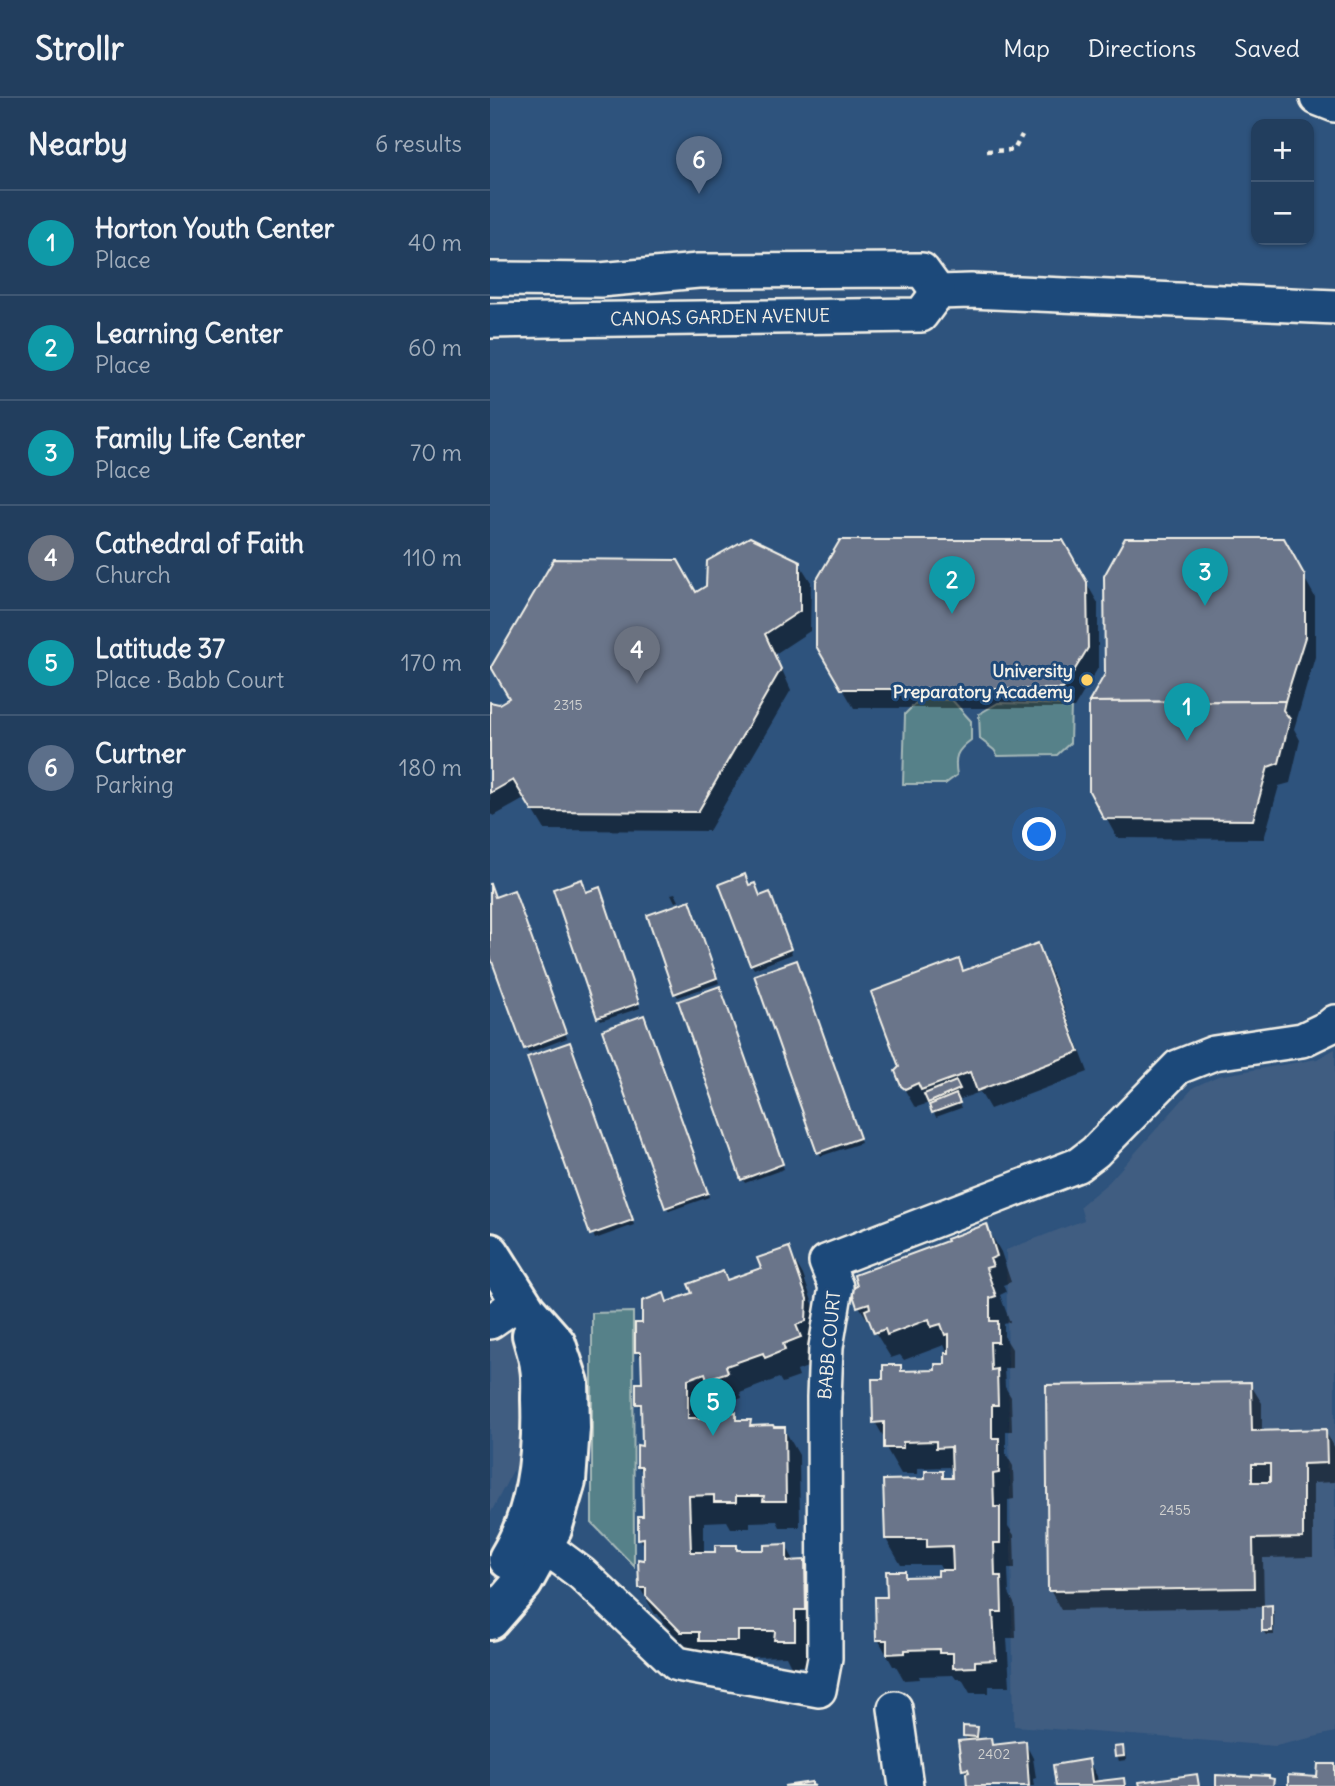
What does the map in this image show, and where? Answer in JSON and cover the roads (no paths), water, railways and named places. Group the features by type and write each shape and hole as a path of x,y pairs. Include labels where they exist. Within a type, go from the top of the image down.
{"main road":[{"path":"490,1253 512,1311 540,1368 542,1417 539,1470 527,1517 515,1546 490,1586"},
{"path":"490,1620 523,1583 552,1529 566,1481 570,1428 569,1383 556,1344 512,1311"}],"street":[{"path":"1317,98 1335,105"},
{"path":"490,279 600,280 698,271 922,270 938,292 971,291 1335,307"},
{"name":"CANOAS GARDEN AVENUE","path":"490,321 921,315 938,292"},
{"name":"BABB COURT","path":"543,1545 582,1574 677,1664 819,1690 825,1658 826,1347 836,1287 826,1262 1078,1165 1095,1152 1178,1067 1214,1053 1302,1040 1335,1022"},
{"path":"895,1708 906,1786"}],"place":[{"name":"Curtner","path":"699,194"},
{"name":"Family Life Center","path":"1205,606"},
{"name":"Learning Center","path":"952,614"},
{"name":"University Preparatory Academy","path":"1087,680"},
{"name":"Cathedral of Faith","path":"637,684"},
{"name":"Horton Youth Center","path":"1187,741"},
{"name":"Latitude 37","path":"713,1436"}]}
